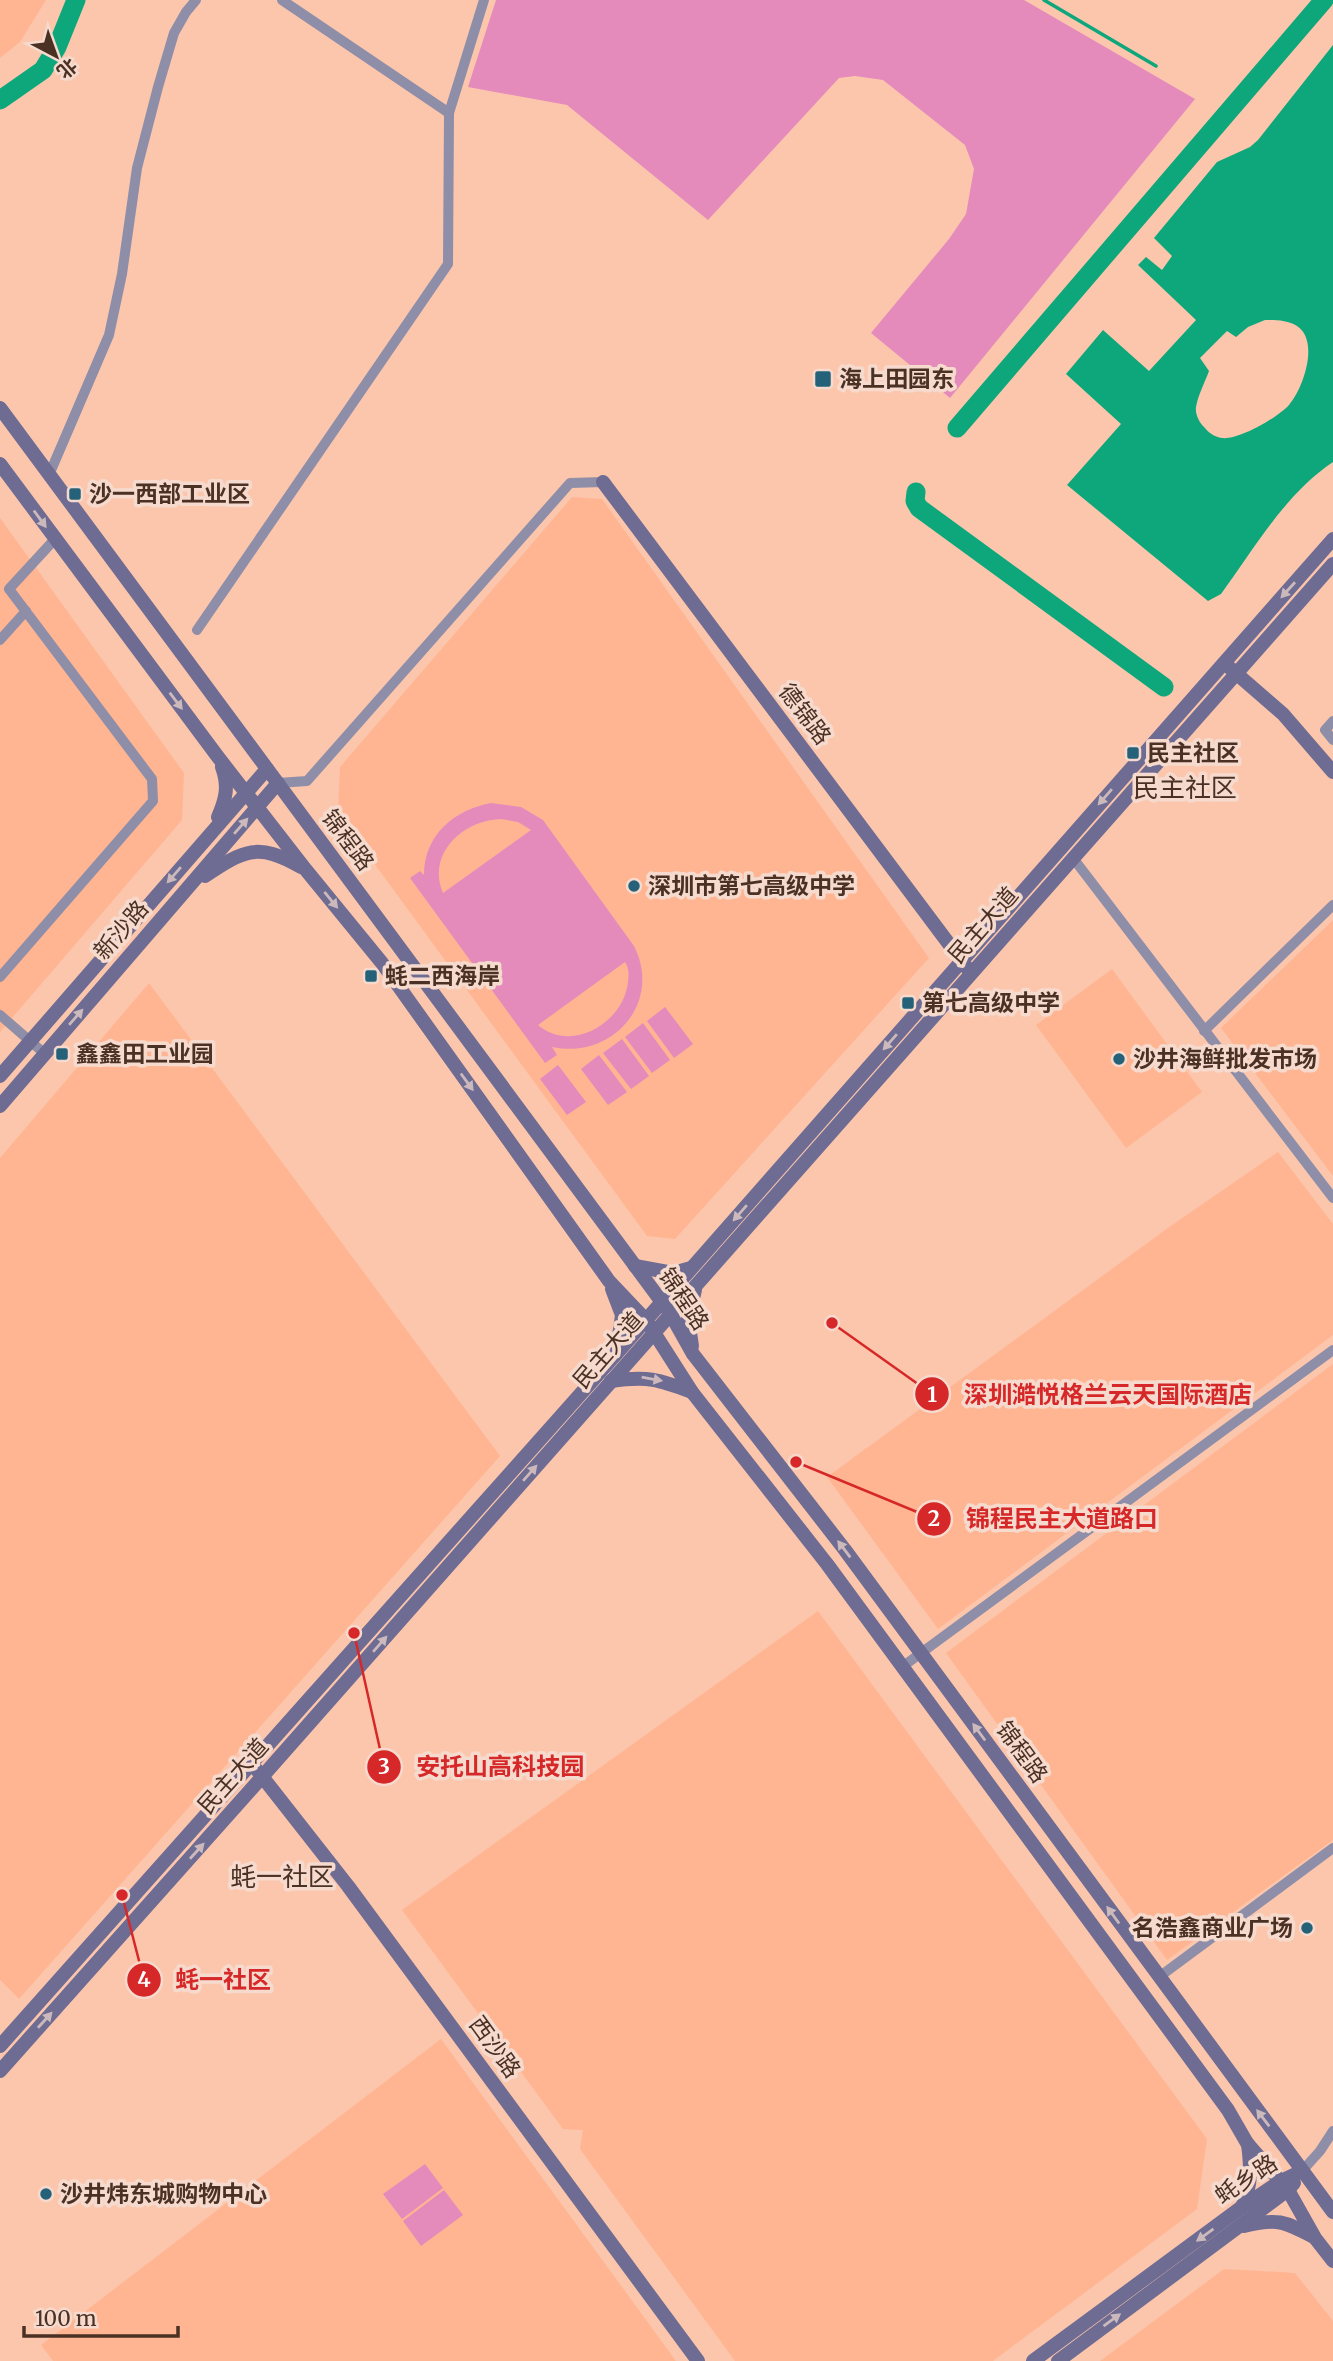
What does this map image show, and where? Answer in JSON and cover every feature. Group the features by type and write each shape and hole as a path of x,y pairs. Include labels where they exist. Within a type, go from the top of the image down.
{"main road":[{"name":"锦程路","path":"0,408 635,1265 666,1308 693,1354 845,1550 1333,2212"},
{"name":"锦程路","path":"0,464 219,759 382,963 609,1281 650,1326 692,1392 827,1564 1228,2110 1247,2143 1284,2186 1315,2238 1333,2262"},
{"name":"德锦路","path":"603,482 971,974"},
{"name":"民主大道","path":"0,2071 611,1381 666,1308 691,1268 1333,539"},
{"name":"民主大道","path":"666,1308 696,1287 1333,564"},
{"path":"1223,662 1283,714 1333,772"},
{"path":"210,833 225,802 227,781 219,759"},
{"name":"新沙路","path":"0,1076 267,769"},
{"name":"新沙路","path":"0,1106 278,783"},
{"path":"189,886 236,856 263,851 279,855 306,870"},
{"path":"635,1265 673,1273 691,1268"},
{"path":"609,1281 622,1315 617,1353"},
{"path":"693,1354 688,1319 696,1287"},
{"name":"民主大道","path":"0,2046 617,1353 650,1326"},
{"path":"611,1381 639,1377 660,1380 692,1392"},
{"name":"西沙路","path":"251,1764 356,1898 698,2361"},
{"path":"1242,2207 1252,2172 1247,2143"},
{"name":"蚝乡路","path":"1058,2361 1239,2227 1302,2171"},
{"name":"蚝乡路","path":"1033,2361 1242,2207 1284,2186"},
{"path":"1239,2227 1269,2220 1289,2224 1315,2238"}],"street":[{"path":"50,475 109,335 122,274 137,168 154,100 174,33 195,0"},
{"path":"282,0 449,113"},
{"path":"197,630 448,264 449,113 484,0"},
{"path":"278,783 307,781 570,483 603,482"},
{"path":"2,971 153,801 152,779 9,589 55,539"},
{"path":"0,640 26,611"},
{"path":"1333,721 1325,730 1333,740"},
{"path":"1073,858 1333,1198"},
{"path":"1204,1031 1333,905"},
{"path":"0,1015 45,1054"},
{"path":"902,1667 1333,1350"},
{"path":"1159,1977 1332,1850"},
{"path":"1302,2171 1333,2131"}],"shaded area":[{"path":"0,0 46,0 20,42 0,58"},
{"path":"496,0 1024,0 1195,99 950,398 871,333 949,239 966,214 974,169 965,145 883,80 855,76 839,78 708,220 567,105 468,87"},
{"path":"1333,45 1333,462 1285,506 1221,594 1208,601 1067,485 1121,424 1066,374 1103,330 1149,371 1196,320 1138,265 1146,257 1162,270 1172,256 1154,238 1217,162 1250,147","holes":["1265,320 1290,323 1304,333 1308,353 1304,377 1289,405 1276,416 1238,436 1222,438 1214,435 1202,425 1196,412 1198,398 1209,371 1200,358 1227,331 1236,337 1248,327"]},
{"name":"深圳市第七高级中学","path":"572,497 602,499 929,958 675,1239 647,1236 338,814 340,767"},
{"name":"鑫鑫田工业园","path":"0,518 184,773 182,820 0,1032"},
{"path":"491,803 521,807 543,820 634,946 641,967 642,988 637,1006 626,1023 612,1036 594,1045 574,1049 552,1047 557,1055 545,1063 410,878 420,871 424,875 425,861 435,836 454,818 477,806","holes":["501,819 518,822 531,830 443,893 439,878 440,865 444,852 452,841 474,825","625,962 629,976 624,997 607,1021 580,1035 566,1036 551,1033 538,1025"]},
{"path":"1333,920 1333,1176 1221,1028"},
{"name":"沙井海鲜批发市场","path":"1112,969 1202,1092 1126,1148 1036,1025"},
{"path":"149,983 500,1456 19,1999 0,1980 0,1158"},
{"path":"665,1007 693,1044 674,1058 647,1021"},
{"path":"643,1023 670,1060 652,1073 625,1037"},
{"path":"622,1039 649,1076 631,1089 603,1053"},
{"path":"599,1055 627,1092 608,1105 581,1069"},
{"path":"558,1065 586,1102 567,1115 540,1079"},
{"path":"1278,1152 1333,1224 1333,1335 938,1629 827,1477 1172,1225"},
{"path":"1333,1364 1333,1840 1167,1960 946,1653"},
{"path":"818,1611 1207,2139 1197,2209 993,2361 735,2361 580,2149 583,2130 563,2129 402,1910"},
{"path":"441,2039 676,2361 53,2361 41,2345"},
{"path":"425,2164 443,2188 402,2219 383,2194"},
{"path":"444,2190 463,2215 421,2246 403,2221"},
{"path":"1224,2269 1295,2273 1333,2321 1333,2361 1100,2361"}],"waterway":[{"path":"0,100 43,70 57,47 76,0"},
{"path":"1044,0 1156,66"},
{"path":"957,428 1324,0"},
{"path":"916,492 915,501 919,508 1164,687"}],"place":[{"name":"海上田园东","path":"823,379"},
{"name":"沙一西部工业区","path":"75,494"},
{"name":"民主社区","path":"1133,753"},
{"name":"深圳市第七高级中学","path":"634,886"},
{"name":"蚝二西海岸","path":"371,976"},
{"name":"第七高级中学","path":"908,1003"},
{"name":"鑫鑫田工业园","path":"62,1054"},
{"name":"沙井海鲜批发市场","path":"1119,1059"},
{"name":"深圳澔悦格兰云天国际酒店","path":"832,1323"},
{"name":"锦程民主大道路口","path":"796,1462"},
{"name":"安托山高科技园","path":"354,1633"},
{"name":"蚝一社区","path":"122,1895"},
{"name":"名浩鑫商业广场","path":"1307,1928"},
{"name":"沙井炜东城购物中心","path":"46,2194"}],"district":[{"name":"民主社区","path":"1185,788"},
{"name":"蚝一社区","path":"282,1877"}]}
